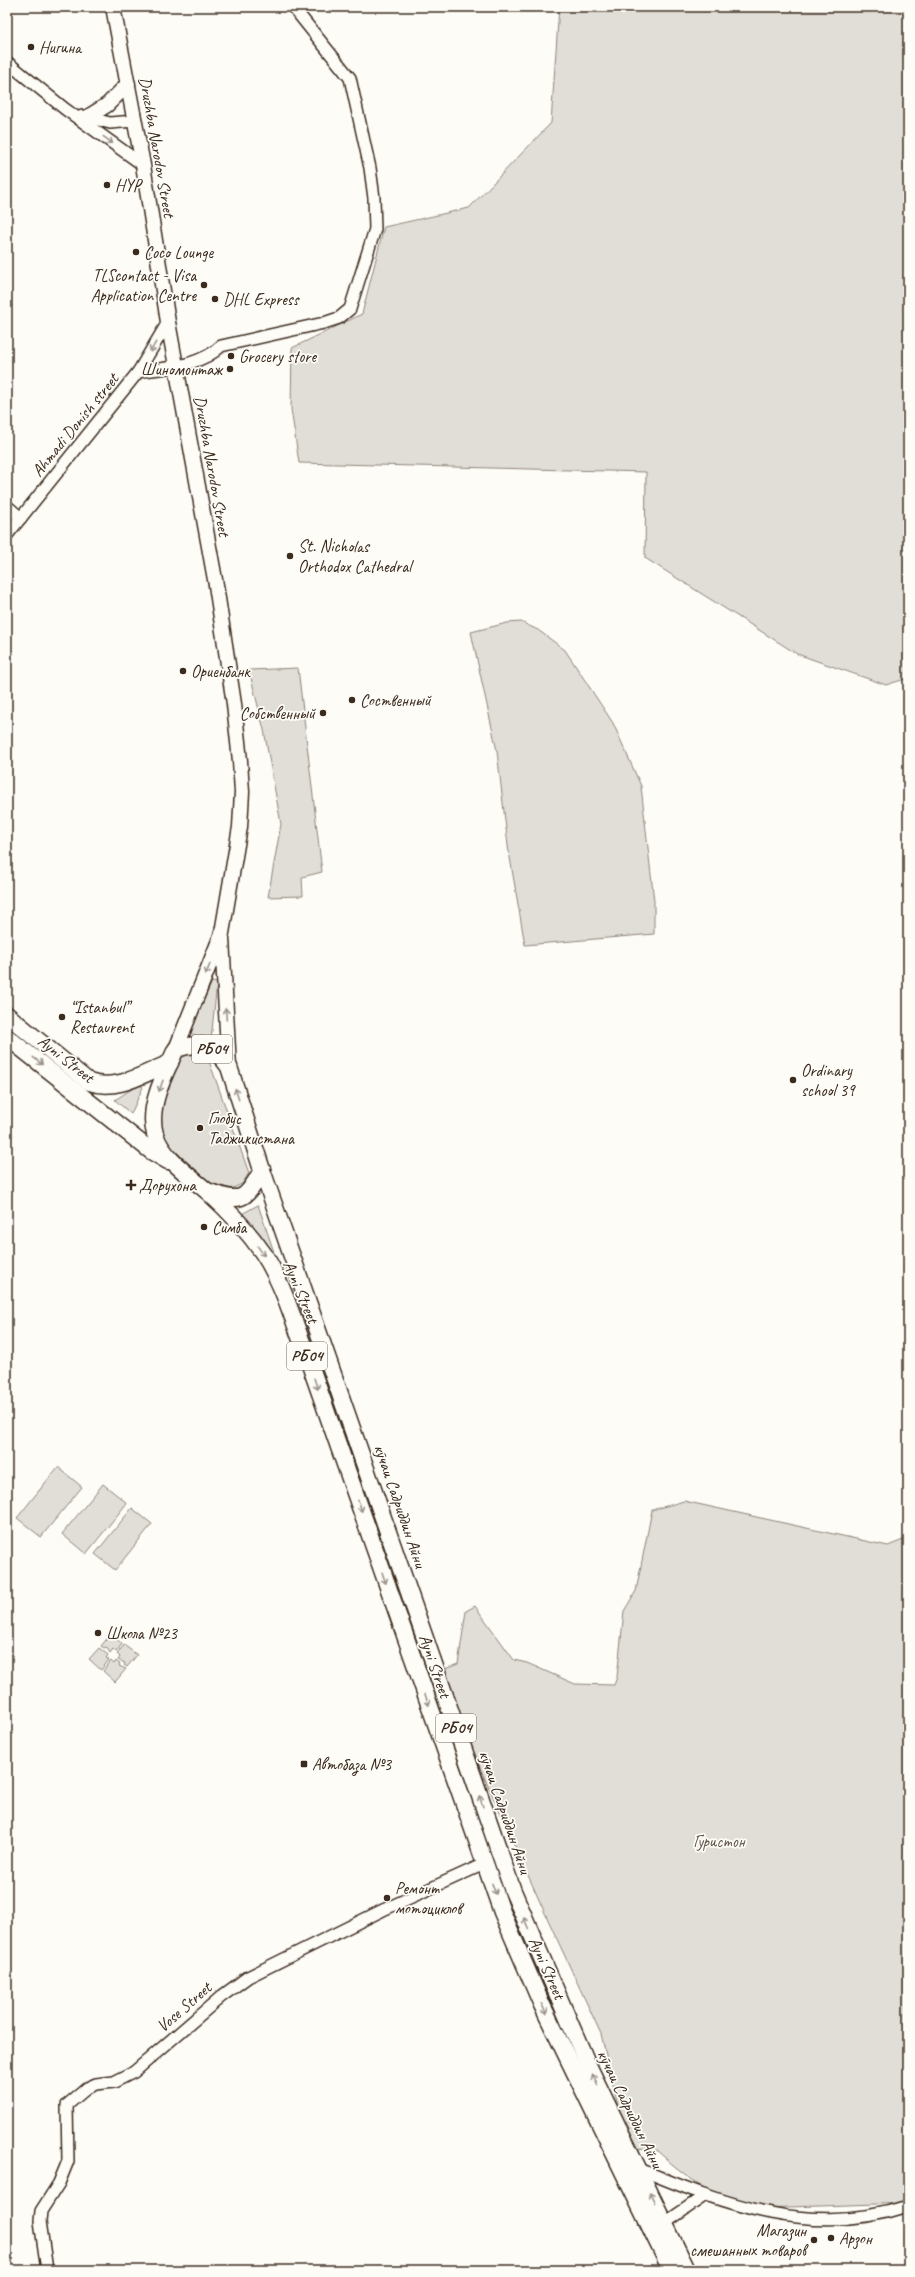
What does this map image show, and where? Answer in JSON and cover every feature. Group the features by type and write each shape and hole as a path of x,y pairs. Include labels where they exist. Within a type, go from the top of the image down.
{"highway":[{"name":"Ayni Street","path":"7,1015 89,1082 98,1085 117,1085 173,1056"},
{"name":"Ayni Street","path":"7,1037 151,1151 179,1168 207,1191 247,1233 263,1253 275,1275 306,1354 502,1912 542,2005 671,2270"},
{"name":"РБ04","path":"173,1056 186,1046 204,1046 221,1056 229,1067 262,1170"},
{"name":"Ayni Street","path":"173,1056 156,1101 154,1128 159,1143 179,1168"},
{"name":"Ayni Street","path":"207,1191 223,1196 241,1198 247,1194 262,1170"},
{"name":"кӯчаи Садриддин Айни","path":"262,1170 513,1891 588,2065 687,2270"}],"main road":[{"name":"Druzhba Narodov Street","path":"113,7 143,165 168,322 217,592 234,704 242,792 240,827 222,933"},
{"path":"86,118 107,105 128,84"},
{"path":"173,1056 222,933"},
{"path":"222,933 229,1067"}],"street":[{"path":"138,372 177,366 210,355 221,346 339,318 350,309 375,229 370,168 350,78 294,8"},
{"path":"7,62 65,109 143,165"},
{"path":"65,109 86,118 110,123 134,120"},
{"name":"Ahmadi Donish street","path":"7,535 138,372 168,322"},
{"path":"7,506 21,518"},
{"name":"Vose Street","path":"47,2270 40,2221 41,2212 59,2183 68,2161 67,2105 87,2088 96,2084 114,2082 134,2072 222,1996 248,1977 383,1910 484,1864"},
{"path":"638,2168 704,2196 750,2208 815,2220 863,2218 908,2206"},
{"path":"665,2223 704,2196"}],"green space":[{"path":"559,7 908,7 908,678 886,685 797,654 645,558 646,472 299,463 291,409 292,348 362,314 384,227 469,208 551,123"},
{"path":"521,622 538,630 565,650 613,723 641,786 654,901 654,934 525,945 508,846 497,751 471,632 507,623"},
{"path":"298,668 322,872 302,877 303,896 268,897 281,824 264,730 249,670"},
{"path":"212,982 217,983 211,1040 189,1033"},
{"path":"190,1054 201,1054 209,1061 249,1173 242,1184 222,1193 163,1140 158,1112 179,1059"},
{"path":"139,1084 143,1087 131,1114 115,1100"},
{"path":"258,1205 274,1252 270,1255 240,1215"},
{"path":"58,1467 82,1487 41,1537 17,1518"},
{"path":"103,1484 127,1503 86,1554 62,1534"},
{"name":"Гуристон","path":"684,1501 888,1546 908,1538 908,2203 730,2209 673,2165 654,2148 628,2149 601,2034 437,1672 458,1664 466,1611 475,1606 514,1660 527,1663 575,1684 614,1685 617,1677 624,1611 636,1591 652,1510"},
{"path":"132,1508 152,1524 115,1570 95,1554"},
{"path":"111,1634 122,1644 116,1652 113,1649 110,1653 106,1647 104,1648 101,1646"},
{"path":"124,1645 137,1655 127,1667 124,1665 125,1663 118,1660 120,1657 117,1654"},
{"path":"99,1648 108,1655 106,1658 109,1660 101,1670 89,1659"},
{"path":"111,1661 114,1664 116,1661 120,1664 119,1666 126,1669 115,1682 103,1671"}],"place":[{"name":"Нигина","path":"31,47"},
{"name":"HYP","path":"107,185"},
{"name":"Coco Lounge","path":"136,252"},
{"name":"TLScontact - Visa Application Centre","path":"204,285"},
{"name":"DHL Express","path":"215,299"},
{"name":"Grocery store","path":"231,356"},
{"name":"Шиномонтаж","path":"230,369"},
{"name":"St. Nicholas Orthodox Cathedral","path":"290,556"},
{"name":"Ориенбанк","path":"183,671"},
{"name":"Соственный","path":"352,700"},
{"name":"Собственный","path":"323,713"},
{"name":"“Istanbul” Restaurent","path":"62,1017"},
{"name":"Ordinary school 39","path":"793,1080"},
{"name":"Глобус Таджикистана","path":"200,1128"},
{"name":"Дорухона","path":"131,1185"},
{"name":"Симба","path":"204,1227"},
{"name":"Школа №23","path":"98,1633"},
{"name":"Автобаза №3","path":"304,1764"},
{"name":"Ремонт мотоциклов","path":"387,1898"},
{"name":"Арзон","path":"831,2238"},
{"name":"Магазин смешанных товаров","path":"814,2240"}]}
